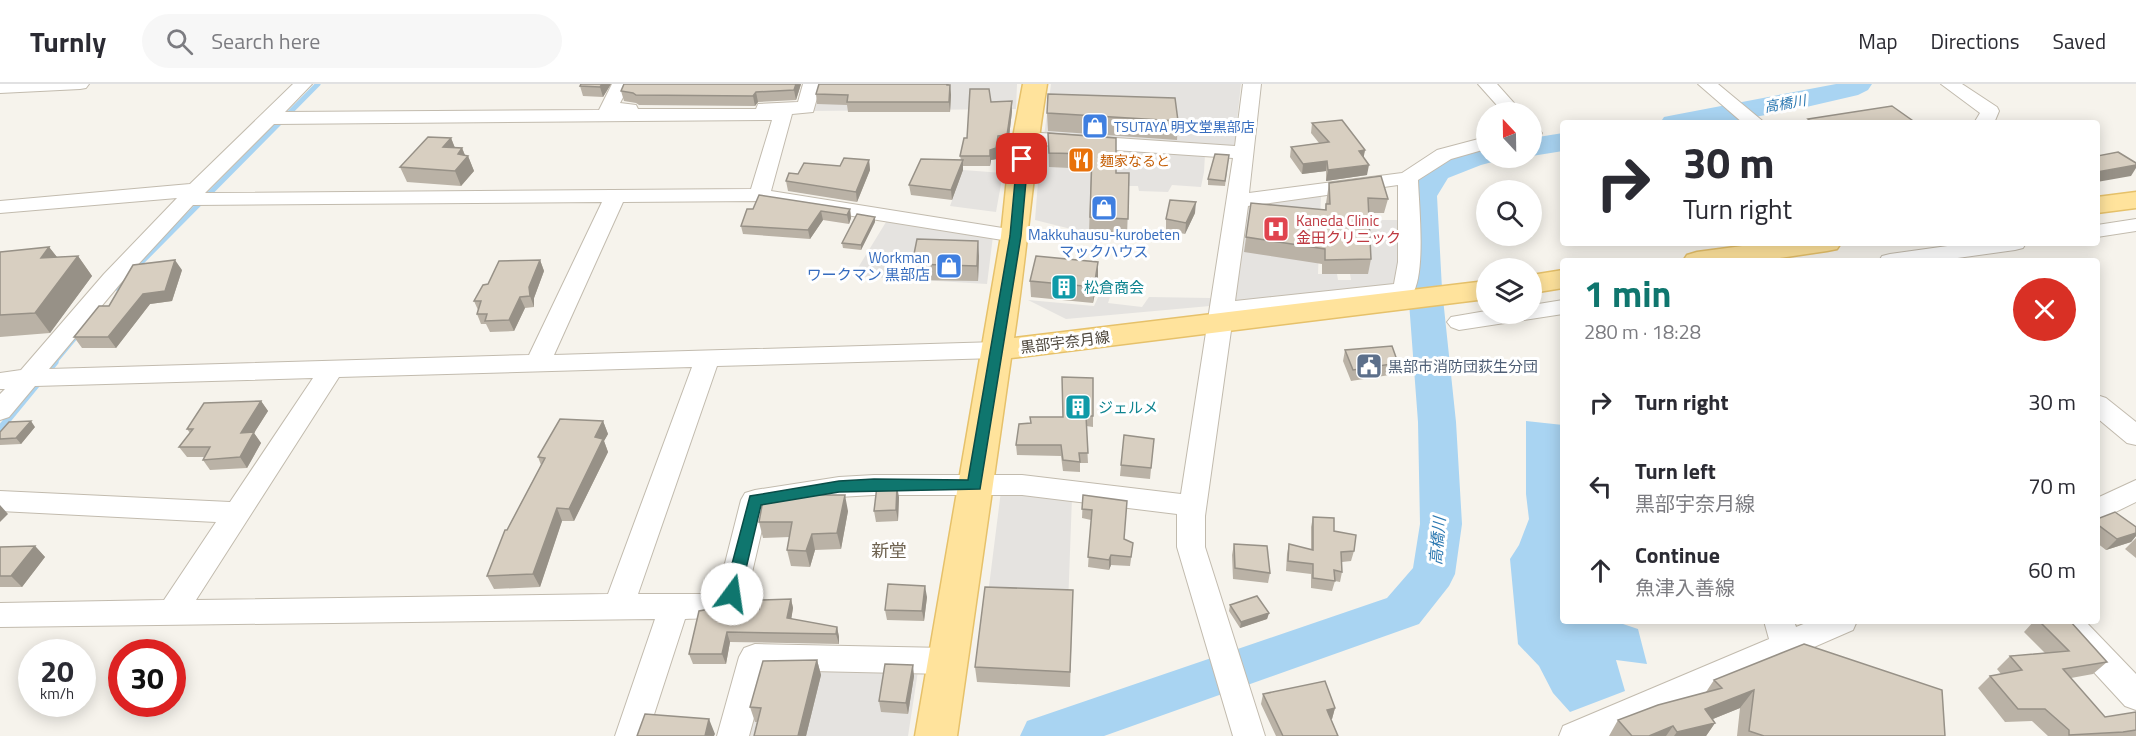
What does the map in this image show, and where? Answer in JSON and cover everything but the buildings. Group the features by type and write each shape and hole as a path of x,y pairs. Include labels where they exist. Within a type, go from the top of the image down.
{"main road":[{"path":"936,736 946,661 1015,236 1026,138 1035,84"},
{"path":"2100,203 2136,200"},
{"path":"1728,258 1807,246"},
{"path":"1542,282 1560,279"},
{"name":"黒部宇奈月線","path":"997,350 1219,317 1476,291"}],"street":[{"path":"1,89 80,84"},
{"path":"0,411 112,279 303,84"},
{"path":"621,84 608,109 806,108 812,84"},
{"path":"1249,736 1221,653 1191,547 1193,506 1219,317 1238,201 1251,84"},
{"path":"1487,84 1504,102"},
{"path":"1707,84 1751,120"},
{"path":"1950,84 1990,111 1986,120"},
{"path":"268,118 783,114 759,195"},
{"path":"1026,138 1244,153"},
{"path":"1238,201 1408,178 1427,161 1450,151 1476,145"},
{"path":"1219,317 1404,290 1409,262 1408,178"},
{"path":"0,207 192,195 759,195 1015,236"},
{"path":"538,362 615,196"},
{"path":"2100,231 2136,225"},
{"path":"1901,258 1916,254 1988,246"},
{"path":"1542,310 1560,307"},
{"path":"1459,322 1476,320"},
{"path":"0,381 28,378 538,362 997,350"},
{"path":"619,606 708,357"},
{"path":"172,613 332,369"},
{"path":"2100,406 2136,436"},
{"path":"0,615 715,606 732,594 755,500 874,484 1023,485 1193,506"},
{"path":"2100,509 2136,490"},
{"path":"0,501 237,513"},
{"path":"631,736 674,608"},
{"path":"1575,736 1782,633 1827,624"},
{"path":"2069,624 2136,696"},
{"path":"733,736 755,657 946,661"}],"shaded area":[{"path":"819,84 1017,84 1016,109 812,111"},
{"path":"1051,84 1241,84 1234,148 1044,136"},
{"path":"1041,144 1205,154 1201,187 1172,185 1168,192 1139,191 1138,186 1129,186 1127,243 1035,220"},
{"path":"963,170 1003,173 996,212 950,206"},
{"path":"1321,196 1318,274 1337,274 1338,280 1351,280 1350,274 1366,220 1398,220 1399,261 1394,284 1233,302 1246,206"},
{"path":"886,222 993,236 987,284 853,276"},
{"path":"1103,287 1113,288 1108,303 1142,307 1149,297 1210,298 1210,306 1066,319 1028,300 1094,306"},
{"path":"1001,491 1072,497 1068,606 987,602"},
{"path":"760,668 918,671 908,736 742,736"}],"water":[{"path":"1526,421 1560,425 1560,624 1623,624 1638,629 1647,664 1616,660 1625,691 1570,712 1553,693 1539,666 1518,644 1510,559 1519,545 1529,519 1526,494"}],"waterway":[{"path":"116,288 318,84"},
{"name":"高橋川","path":"1692,120 1802,100 1849,89 1859,84"},
{"name":"高橋川","path":"1542,145 1560,142"},
{"name":"高橋川","path":"1044,736 1403,611 1434,574 1441,524 1437,422 1425,289 1422,196 1437,172 1476,157"},
{"path":"54,363 79,333"},
{"path":"0,429 55,362"}],"place":[{"name":"TSUTAYA 明文堂黒部店","path":"1095,126"},
{"name":"麺家なると","path":"1081,160"},
{"name":"Makkuhausu-kurobeten マックハウス","path":"1104,208"},
{"name":"Kaneda Clinic 金田クリニック","path":"1276,229"},
{"name":"Workman ワークマン 黒部店","path":"949,266"},
{"name":"松倉商会","path":"1064,287"},
{"name":"黒部市消防団荻生分団","path":"1369,366"},
{"name":"ジェルメ","path":"1078,407"}],"district":[{"name":"新堂","path":"889,550"}],"route":[{"path":"732,594 755,500 874,484 975,485 1015,236 1022,159"}]}
